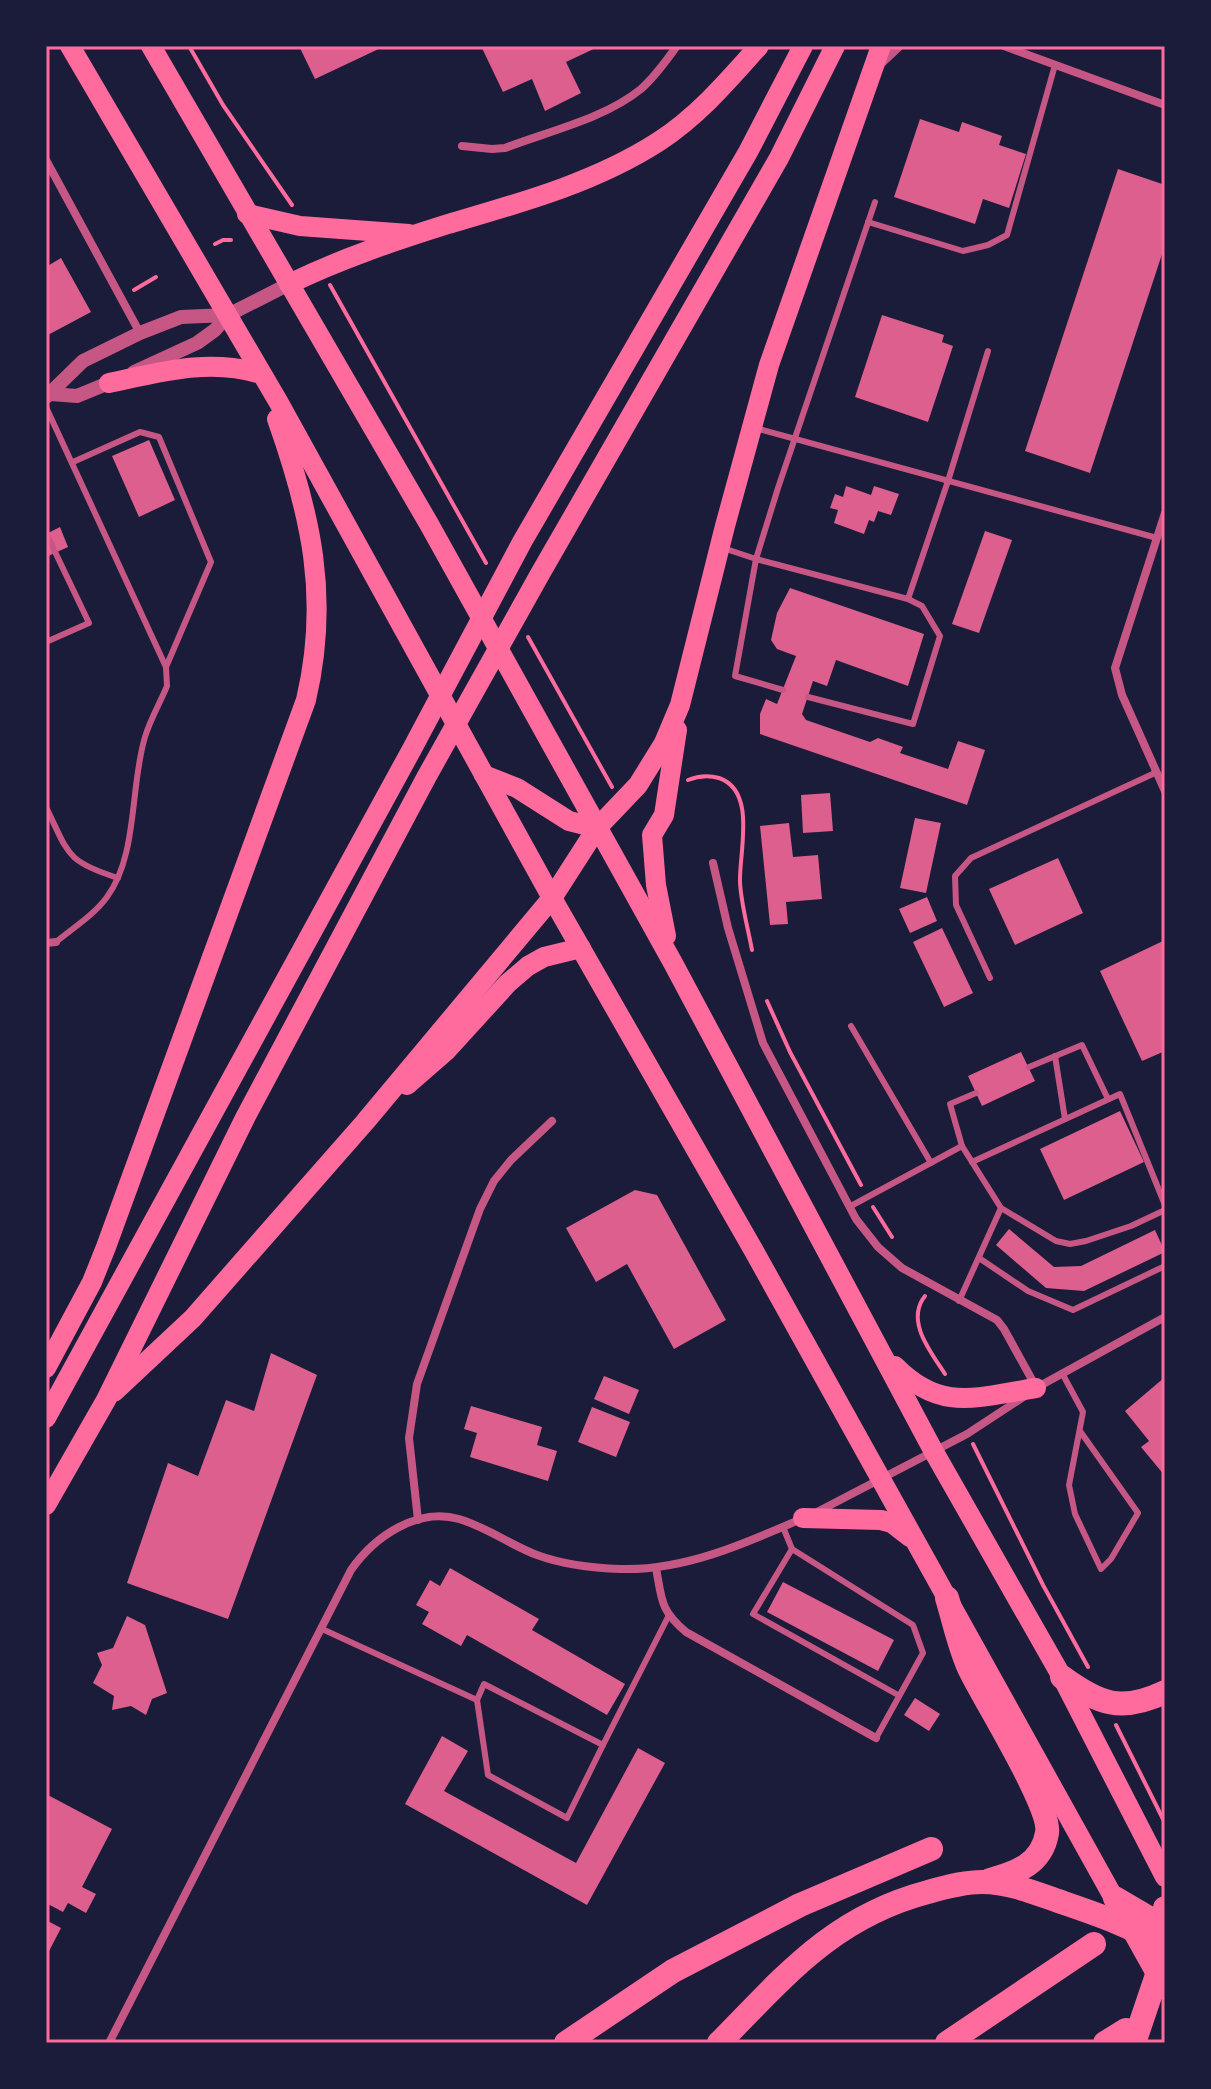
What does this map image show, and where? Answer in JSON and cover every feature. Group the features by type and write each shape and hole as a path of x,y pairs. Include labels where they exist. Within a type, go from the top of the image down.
{"highway":[{"path":"719,2043 798,1963 846,1926 914,1895 1011,1874 1034,1861 1043,1846 1048,1822 1030,1781 968,1664 947,1598"},
{"path":"1062,1677 1088,1696 1110,1702 1138,1702 1165,1692"},
{"path":"566,2043 673,1971 800,1905 931,1849"},
{"path":"983,1882 1019,1888 1130,1926 1164,1930"},
{"path":"1115,1898 1164,1930"},
{"path":"1105,2043 1130,2036 1161,1983 1164,1930"},
{"path":"947,2043 1094,1944"}],"main road":[{"path":"70,46 228,315 1161,1983"},
{"path":"151,46 429,524 673,963 934,1452 1062,1677 1165,1877"},
{"path":"289,284 321,268 414,235 555,191 640,153 699,109 759,46"},
{"path":"46,1418 522,542 748,152 803,46"},
{"path":"46,1505 106,1400 245,1118 427,776 779,158 835,46"},
{"path":"673,963 656,885 652,835 664,815 680,705 769,365 881,46"},
{"path":"247,214 300,226 414,235"},
{"path":"109,383 199,366 228,366 261,374"},
{"path":"46,1368 92,1282 106,1247 275,789 306,700 315,663 317,590 303,497 261,374"},
{"path":"106,1400 193,1318 365,1122 552,898 597,828 638,785 664,743 680,705"},
{"path":"484,775 517,788 569,821 597,828"},
{"path":"365,1122 446,1051 508,983 528,966 544,957 581,948"},
{"path":"880,1350 917,1387 954,1398 1036,1388"},
{"path":"803,1518 881,1520 899,1528 916,1542"}],"street":[{"path":"462,146 505,148 588,117 642,88 677,46"},
{"path":"872,76 900,46"},
{"path":"1004,46 1165,105"},
{"path":"46,160 140,333"},
{"path":"48,399 77,396 197,343 215,330 228,315 289,284"},
{"path":"48,399 63,379 83,361 140,333 181,317 228,315"},
{"path":"1165,513 1115,668 1122,695 1165,791"},
{"path":"713,863 728,928 763,1043 862,1230 902,1268 991,1316 1004,1329 1036,1388"},
{"path":"46,943 56,942"},
{"path":"418,1520 409,1438 417,1384 480,1209 494,1181 552,1121"},
{"path":"109,2043 339,1591 360,1557 383,1537 418,1520 441,1516 460,1519 524,1550 573,1565 615,1569 656,1568 719,1552 803,1518 934,1452 1036,1388 1165,1317"},
{"path":"656,1568 668,1617 686,1632 876,1738"}],"lane":[{"path":"868,222 963,251 978,249 1007,235 1055,65"},
{"path":"783,690 735,676 756,559 875,202"},
{"path":"908,599 988,351"},
{"path":"48,399 73,462 166,667 167,686 145,737 118,878 107,897 92,913 56,942"},
{"path":"752,428 1157,538"},
{"path":"73,462 140,432 159,437 211,562 166,667"},
{"path":"46,533 89,623 46,642"},
{"path":"720,547 908,599 922,606 940,636 913,724 808,697"},
{"path":"990,978 956,905 955,876 971,858 1157,772"},
{"path":"46,807 68,853 78,864 118,878"},
{"path":"851,1026 931,1163"},
{"path":"1029,1067 1082,1045 1108,1099"},
{"path":"1055,1056 1065,1119"},
{"path":"972,1162 1120,1094 1165,1208 1131,1226 1070,1244 1056,1241 1001,1208 972,1162 962,1146 950,1104 976,1093"},
{"path":"849,1207 962,1146"},
{"path":"959,1301 1001,1208"},
{"path":"979,1258 1028,1291 1073,1310 1165,1266"},
{"path":"1062,1373 1083,1412 1069,1485 1075,1514 1101,1569 1118,1548 1138,1513 1080,1431"},
{"path":"783,1527 792,1549 913,1625 923,1653 876,1738"},
{"path":"792,1549 753,1614 898,1695"},
{"path":"603,1745 484,1684 477,1700 488,1775 567,1818 668,1617"},
{"path":"322,1629 477,1700"}],"path":[{"path":"189,46 230,116 287,195 300,226"},
{"path":"215,244 231,240"},
{"path":"321,268 492,573"},
{"path":"134,290 156,277"},
{"path":"523,628 621,804"},
{"path":"684,783 701,776 721,779 732,786 741,801 743,850 740,880 753,955"},
{"path":"765,996 790,1052 879,1219 899,1244"},
{"path":"932,1286 920,1301 916,1319 952,1386 954,1398"},
{"path":"967,1434 1088,1668"},
{"path":"1110,1702 1116,1726 1165,1823"}],"building":[{"path":"299,46 385,46 315,79"},
{"path":"481,46 600,46 566,62 581,93 545,111 532,79 503,92"},
{"path":"920,119 959,132 962,122 1002,136 999,145 1026,154 1009,208 983,199 975,224 894,197"},
{"path":"1118,169 1165,185 1165,245 1090,473 1025,451"},
{"path":"61,258 91,312 46,336 46,267"},
{"path":"882,315 944,335 942,342 953,346 928,422 855,397"},
{"path":"149,440 175,500 139,517 112,456"},
{"path":"846,486 871,495 874,486 899,494 891,515 878,511 874,522 869,520 864,534 834,523 838,510 830,508 835,494 843,497"},
{"path":"60,527 68,547 46,557 46,534"},
{"path":"985,531 1012,540 979,633 952,624"},
{"path":"790,588 924,634 908,686 836,660 827,686 813,681 802,714 806,720 870,742 878,738 903,747 900,753 948,769 958,741 985,750 967,805 760,734 760,714 766,699 777,704 796,656 777,649 771,640 777,613"},
{"path":"830,793 833,831 803,833 801,795"},
{"path":"915,818 941,823 926,893 900,888"},
{"path":"789,823 793,857 818,855 822,899 786,902 788,924 770,925 760,826"},
{"path":"1058,858 1083,913 1015,945 989,889"},
{"path":"927,897 937,921 910,933 899,909"},
{"path":"942,928 973,993 944,1007 913,942"},
{"path":"1165,940 1165,1051 1142,1061 1100,971"},
{"path":"1021,1052 1035,1081 982,1106 968,1076"},
{"path":"1120,1111 1144,1162 1064,1200 1040,1149"},
{"path":"635,1190 657,1195 726,1320 674,1349 627,1264 596,1282 566,1228"},
{"path":"1009,1229 1054,1267 1081,1266 1155,1230 1165,1252 1084,1291 1046,1288 996,1245"},
{"path":"271,1353 317,1375 228,1619 127,1583 168,1463 198,1476 226,1400 254,1411"},
{"path":"604,1376 639,1390 629,1414 594,1399"},
{"path":"1165,1377 1165,1476 1141,1447 1149,1441 1125,1411"},
{"path":"471,1406 542,1427 537,1445 557,1451 548,1481 470,1457 477,1433 464,1429"},
{"path":"592,1407 630,1422 616,1457 578,1442"},
{"path":"450,1568 539,1619 532,1630 625,1684 607,1715 467,1635 461,1646 422,1624 429,1612 416,1605 430,1580 440,1586"},
{"path":"783,1582 894,1640 878,1671 767,1612"},
{"path":"127,1616 145,1625 167,1693 152,1699 146,1715 131,1706 112,1710 114,1696 93,1683 102,1665 97,1653 113,1648"},
{"path":"915,1698 940,1714 929,1731 904,1715"},
{"path":"442,1736 468,1751 444,1791 576,1863 638,1748 665,1763 587,1905 405,1804"},
{"path":"46,1794 112,1829 82,1887 96,1894 86,1913 68,1903 63,1912 46,1903"},
{"path":"46,1920 61,1928 46,1957"}]}
